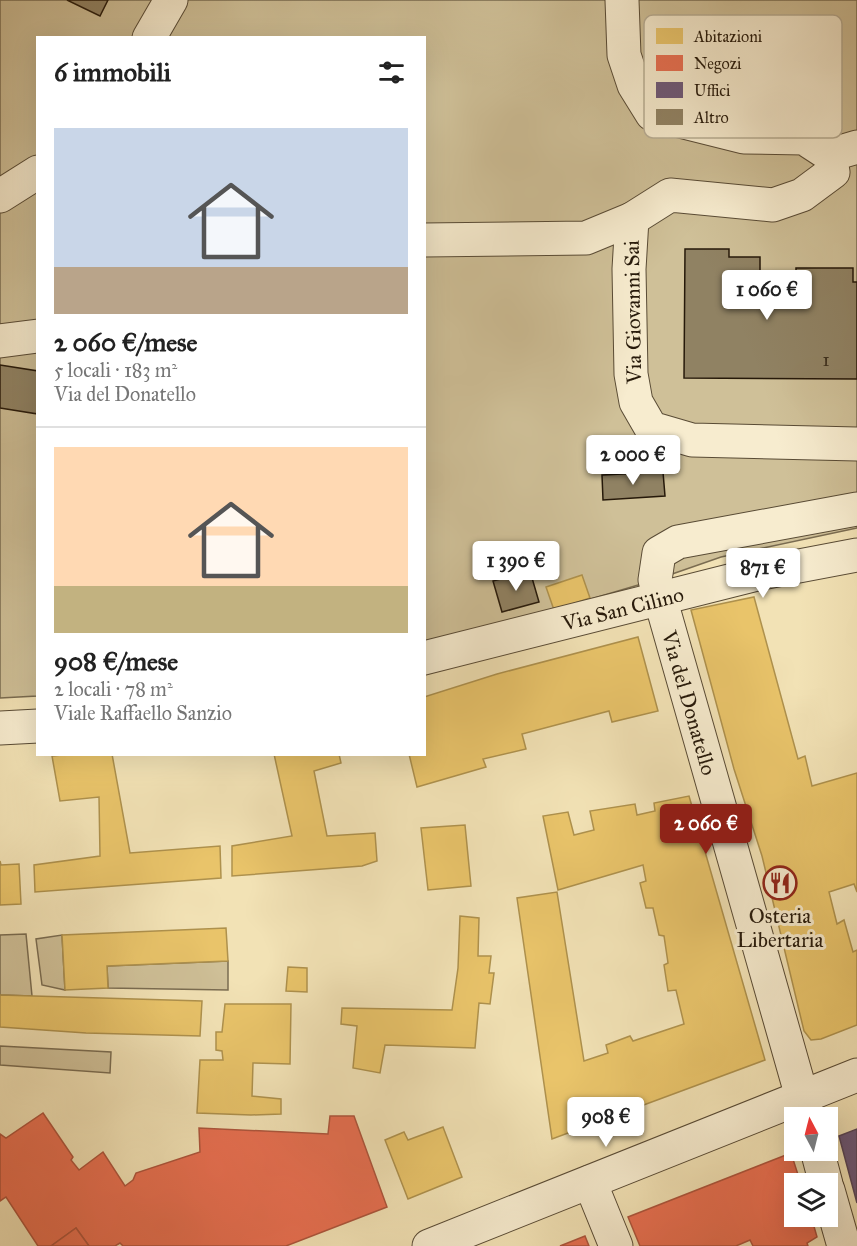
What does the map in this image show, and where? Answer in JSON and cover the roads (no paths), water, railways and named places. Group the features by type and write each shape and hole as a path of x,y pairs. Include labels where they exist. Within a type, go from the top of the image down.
{"street":[{"path":"150,36 171,0"},
{"name":"Via Giovanni Sai","path":"622,0 624,55 634,85 644,101"},
{"name":"Via Giovanni Sai","path":"804,138 844,151 833,172 802,195 773,205 670,195 632,219 629,269 631,374 636,402 651,428 692,440 857,444"},
{"path":"0,196 36,173"},
{"path":"426,240 586,238 632,219"},
{"path":"0,341 36,336"},
{"path":"660,600 656,580 659,553 678,542 857,509"},
{"name":"Via San Cilino","path":"426,658 757,574 857,555"},
{"name":"Via del Donatello","path":"660,600 805,1107"},
{"path":"0,728 36,726"},
{"path":"805,1107 857,1075"},
{"path":"429,1246 591,1182 784,1114"},
{"path":"591,1182 616,1246"},
{"path":"838,1225 844,1246"}],"place":[{"name":"Osteria Libertaria","path":"780,883"}]}
